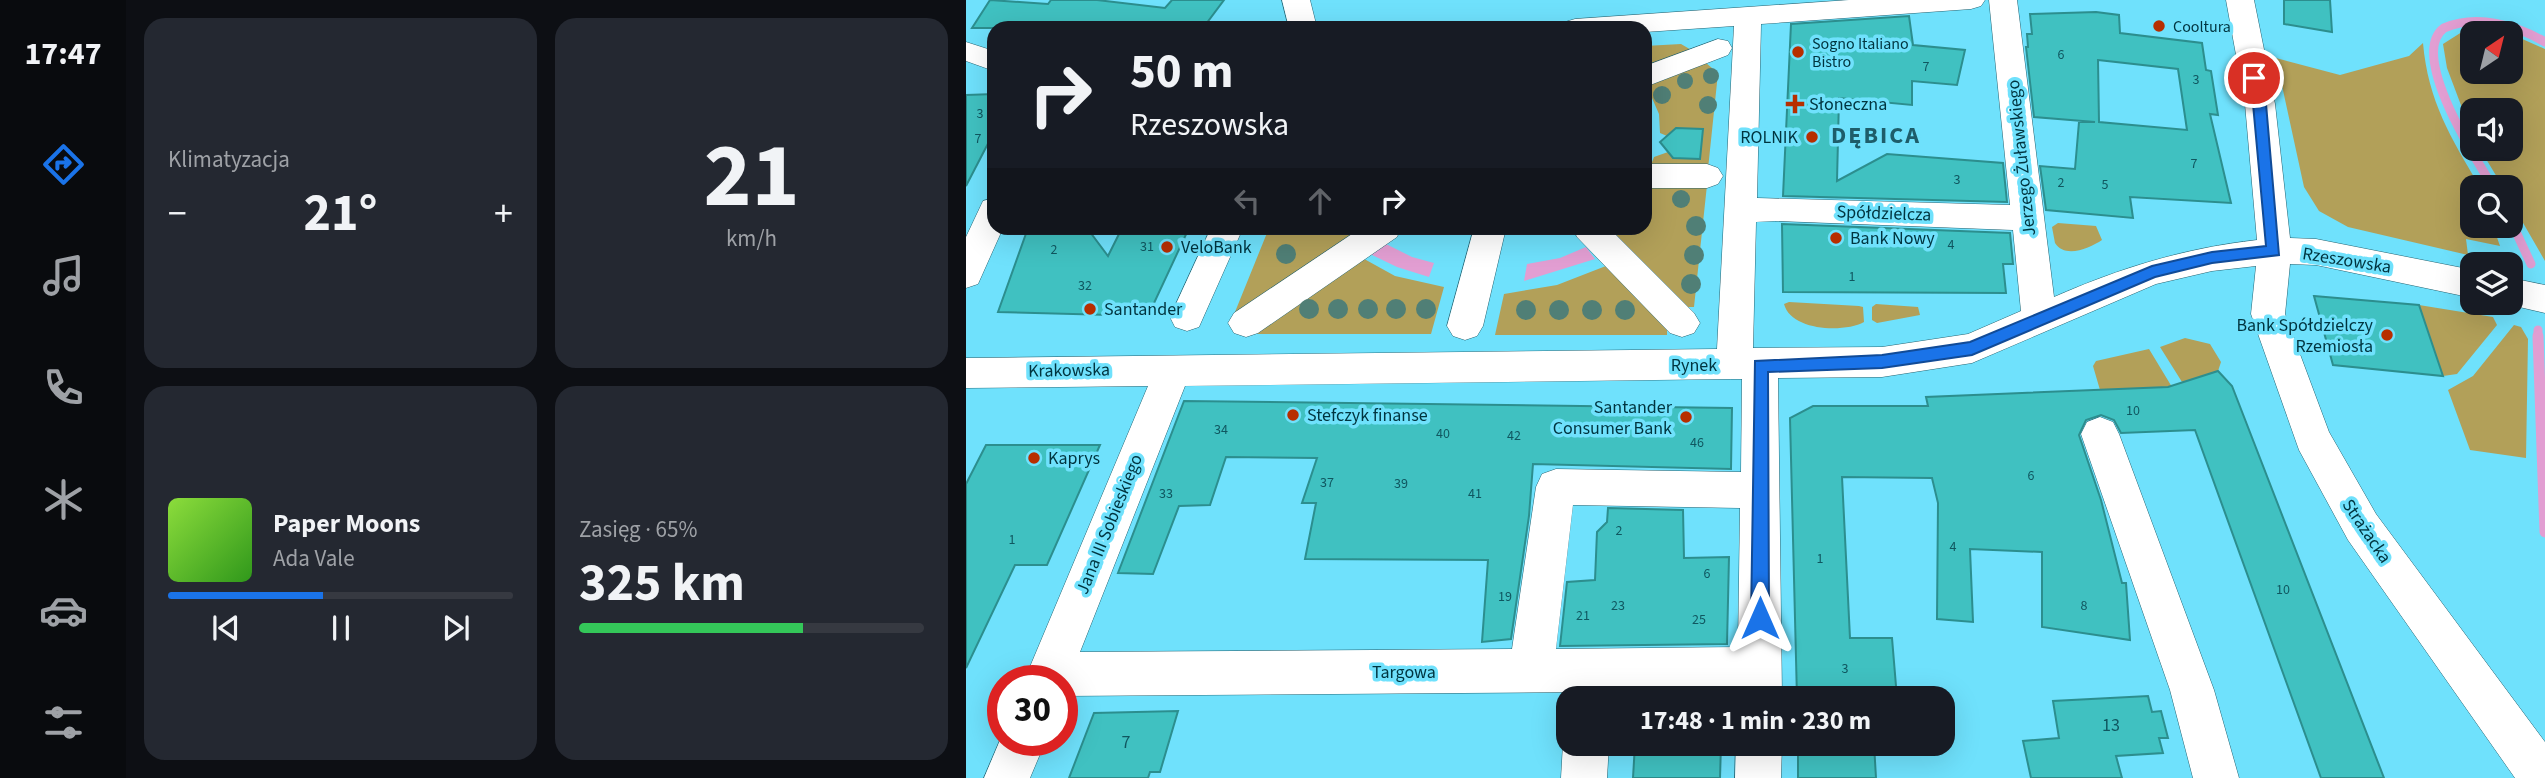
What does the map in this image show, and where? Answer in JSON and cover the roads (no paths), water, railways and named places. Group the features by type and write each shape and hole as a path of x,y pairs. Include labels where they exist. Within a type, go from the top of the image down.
{"street":[{"path":"1296,0 1301,21"},
{"path":"1652,23 1972,0"},
{"name":"Jerzego Żuławskiego","path":"2003,0 2039,317"},
{"name":"Strażacka","path":"2240,0 2260,104 2274,251 2268,314 2312,438 2331,477 2362,527 2543,778"},
{"name":"Rynek","path":"1172,369 1747,365 1741,211 1748,16"},
{"path":"1652,74 1708,49"},
{"path":"966,51 987,58"},
{"path":"1652,176 1707,176"},
{"name":"Spółdzielcza","path":"1741,211 1775,209 2028,218"},
{"path":"966,275 987,226"},
{"path":"1187,317 1224,235"},
{"path":"1246,323 1375,235"},
{"path":"1465,326 1488,235"},
{"path":"1596,235 1682,323"},
{"name":"Rzeszowska","path":"1747,365 1850,363 1922,357 1972,348 2039,317 2152,272 2212,258 2274,251 2316,252 2460,281"},
{"path":"2523,294 2545,299"},
{"path":"1747,365 1760,490 1760,684"},
{"name":"Krakowska","path":"966,373 1172,369"},
{"name":"Jana III Sobieskiego","path":"1052,665 1172,369"},
{"path":"2100,434 2192,690 2216,778"},
{"path":"1531,670 1556,487 1760,490"},
{"name":"Targowa","path":"1078,677 1531,670 1589,685 1760,684"},
{"path":"1007,778 1016,756"},
{"path":"1584,778 1585,756"},
{"path":"1758,778 1759,756"}],"waterway":[{"path":"2486,175 2461,131 2439,82 2434,60 2435,41 2444,28 2483,22 2509,26 2545,42"},
{"path":"2519,238 2531,264"},
{"path":"2538,330 2538,336"},
{"path":"2538,336 2545,532"}],"place":[{"name":"Cooltura","path":"2159,26"},
{"name":"Sogno Italiano Bistro","path":"1798,52"},
{"name":"Słoneczna","path":"1795,104"},
{"name":"ROLNIK","path":"1812,137"},
{"name":"Bank Nowy","path":"1836,238"},
{"name":"VeloBank","path":"1167,247"},
{"name":"Santander","path":"1090,309"},
{"name":"Bank Spółdzielczy Rzemiosła","path":"2387,335"},
{"name":"Stefczyk finanse","path":"1293,415"},
{"name":"Santander Consumer Bank","path":"1686,417"},
{"name":"Kaprys","path":"1034,458"}],"district":[{"name":"DĘBICA","path":"1876,135"}]}
